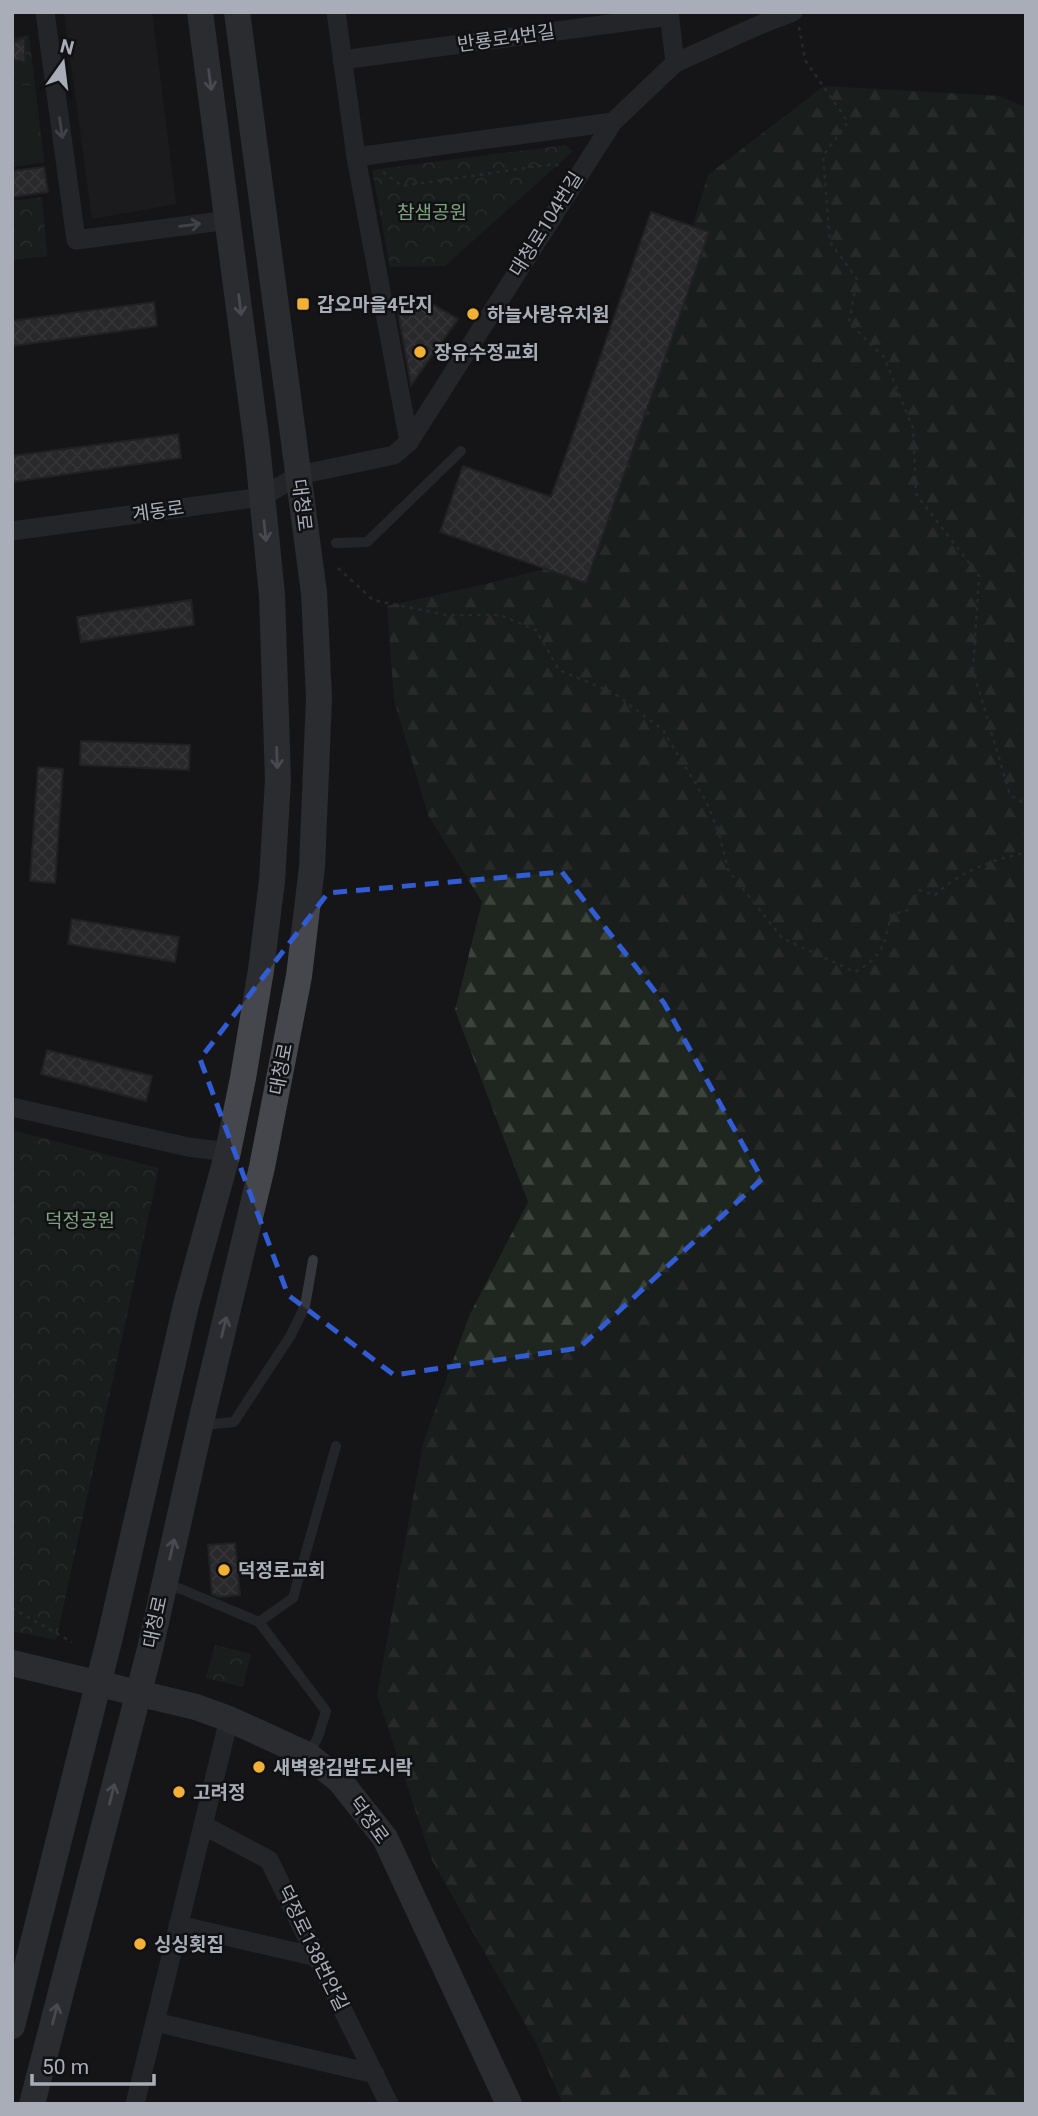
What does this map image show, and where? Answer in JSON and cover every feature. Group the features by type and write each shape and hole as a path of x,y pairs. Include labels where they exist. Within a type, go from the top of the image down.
{"main road":[{"name":"대청로","path":"12,2026 98,1684 186,1305 228,1153 261,970 272,881 278,780 272,595 257,445 200,12"},
{"name":"대청로","path":"32,2104 138,1694 262,1167 299,976 310,881 319,698 314,593 237,12"},
{"name":"덕정로","path":"12,1663 196,1707 308,1755 340,1781 386,1838 509,2104"}],"street":[{"path":"46,12 76,240 229,220"},
{"path":"336,12 356,157 409,442"},
{"path":"669,14 675,63"},
{"name":"반룡로4번길","path":"342,60 669,14"},
{"name":"대청로104번길","path":"299,475 394,455 409,442 613,122 675,63 756,19 796,18"},
{"path":"356,157 613,122"},
{"name":"계동로","path":"12,531 262,497 299,475"},
{"path":"12,1107 188,1147 228,1153"},
{"path":"135,2104 229,1719"},
{"name":"덕정로138번안길","path":"203,1825 269,1860 389,2104"},
{"path":"178,1926 317,1957"},
{"path":"155,2022 374,2074"}],"lane":[{"path":"336,543 367,542 461,451"},
{"path":"200,1426 234,1422 291,1335 304,1307 313,1259"},
{"path":"259,1622 293,1598 336,1446"},
{"path":"163,1585 181,1589 259,1622 326,1711 318,1737 308,1755"}],"path":[{"path":"796,18 805,60 848,122 823,156 830,242 856,279 849,323 884,357 913,428 916,494 979,576 973,670 1010,795 1026,804"},
{"path":"402,186 553,164 579,173"},
{"path":"338,569 373,600 446,615 500,615 536,630 559,670 614,693 663,730 706,801 719,833 728,870 782,938 855,972 870,963 883,948 891,915 908,910 919,890 935,895 950,881 994,861 1026,853"},
{"path":"12,1608 72,1642"}],"highlighted area":[{"path":"562,872 664,1003 762,1179 579,1348 394,1375 288,1295 200,1059 328,893"}],"shaded area":[{"path":"64,12 152,12 176,204 92,219"}],"green space":[{"path":"29,35 44,162 12,167 12,38"},
{"path":"32,85 42,160 12,164 12,86"},
{"path":"824,86 999,96 1026,107 1026,2104 563,2104 536,2043 432,1860 377,1695 423,1443 470,1314 528,1202 455,1010 482,902 428,815 394,700 387,606 593,556 708,175"},
{"name":"참샘공원","path":"565,145 573,151 445,266 390,267 372,170"},
{"path":"42,197 47,256 12,260 12,201"},
{"name":"덕정공원","path":"12,1130 159,1168 56,1640 12,1631"},
{"path":"215,1645 251,1654 243,1687 206,1678"}],"building":[{"path":"25,37 25,62 12,59 12,44"},
{"path":"44,167 48,192 12,197 12,171"},
{"path":"651,212 709,232 586,583 440,532 463,466 551,497"},
{"name":"장유수정교회","path":"427,301 458,319 411,385 397,306"},
{"path":"154,302 157,326 12,346 12,321"},
{"path":"178,434 181,458 12,482 12,456"},
{"path":"191,600 194,625 81,642 77,617"},
{"path":"81,741 190,745 189,770 80,765"},
{"path":"38,767 63,769 55,883 30,881"},
{"path":"72,919 179,937 175,962 68,944"},
{"path":"47,1050 152,1076 146,1101 41,1074"},
{"name":"덕정로교회","path":"235,1543 240,1595 219,1597 212,1594 208,1545"}],"place":[{"name":"갑오마을4단지","path":"303,304"},
{"name":"하늘사랑유치원","path":"473,314"},
{"name":"장유수정교회","path":"420,352"},
{"name":"덕정로교회","path":"224,1570"},
{"name":"새벽왕김밥도시락","path":"259,1767"},
{"name":"고려정","path":"179,1792"},
{"name":"싱싱횟집","path":"140,1944"}]}
